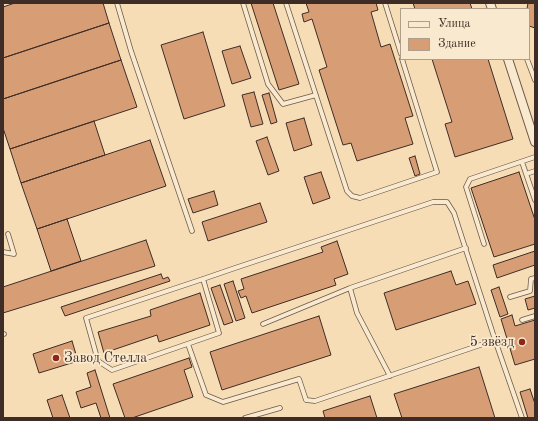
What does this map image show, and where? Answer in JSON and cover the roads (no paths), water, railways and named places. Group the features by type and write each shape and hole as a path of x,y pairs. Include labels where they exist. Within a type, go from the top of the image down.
{"street":[{"path":"508,60 535,142"}],"lane":[{"path":"117,3 192,231"},
{"path":"243,3 268,84 283,104 316,95"},
{"path":"286,3 347,190 352,196 360,198 437,172 402,60"},
{"path":"385,3 400,51"},
{"path":"527,60 535,80"},
{"path":"484,244 466,187 470,179 535,157"},
{"path":"522,162 535,200"},
{"path":"526,174 535,171"},
{"path":"203,279 219,333 112,370 98,361 86,318 433,202 447,202 454,213 522,418"},
{"path":"3,252 14,254 8,234"},
{"path":"263,324 350,288 466,248"},
{"path":"510,297 530,291 532,279 535,278"},
{"path":"350,288 357,313 390,376"},
{"path":"522,320 535,316"},
{"path":"188,344 206,395 223,402 299,379 306,400 315,401 496,340"},
{"path":"245,418 280,408"}],"place":[{"name":"5 звёзд","path":"522,342"},
{"name":"Завод Стелла","path":"56,358"}]}
